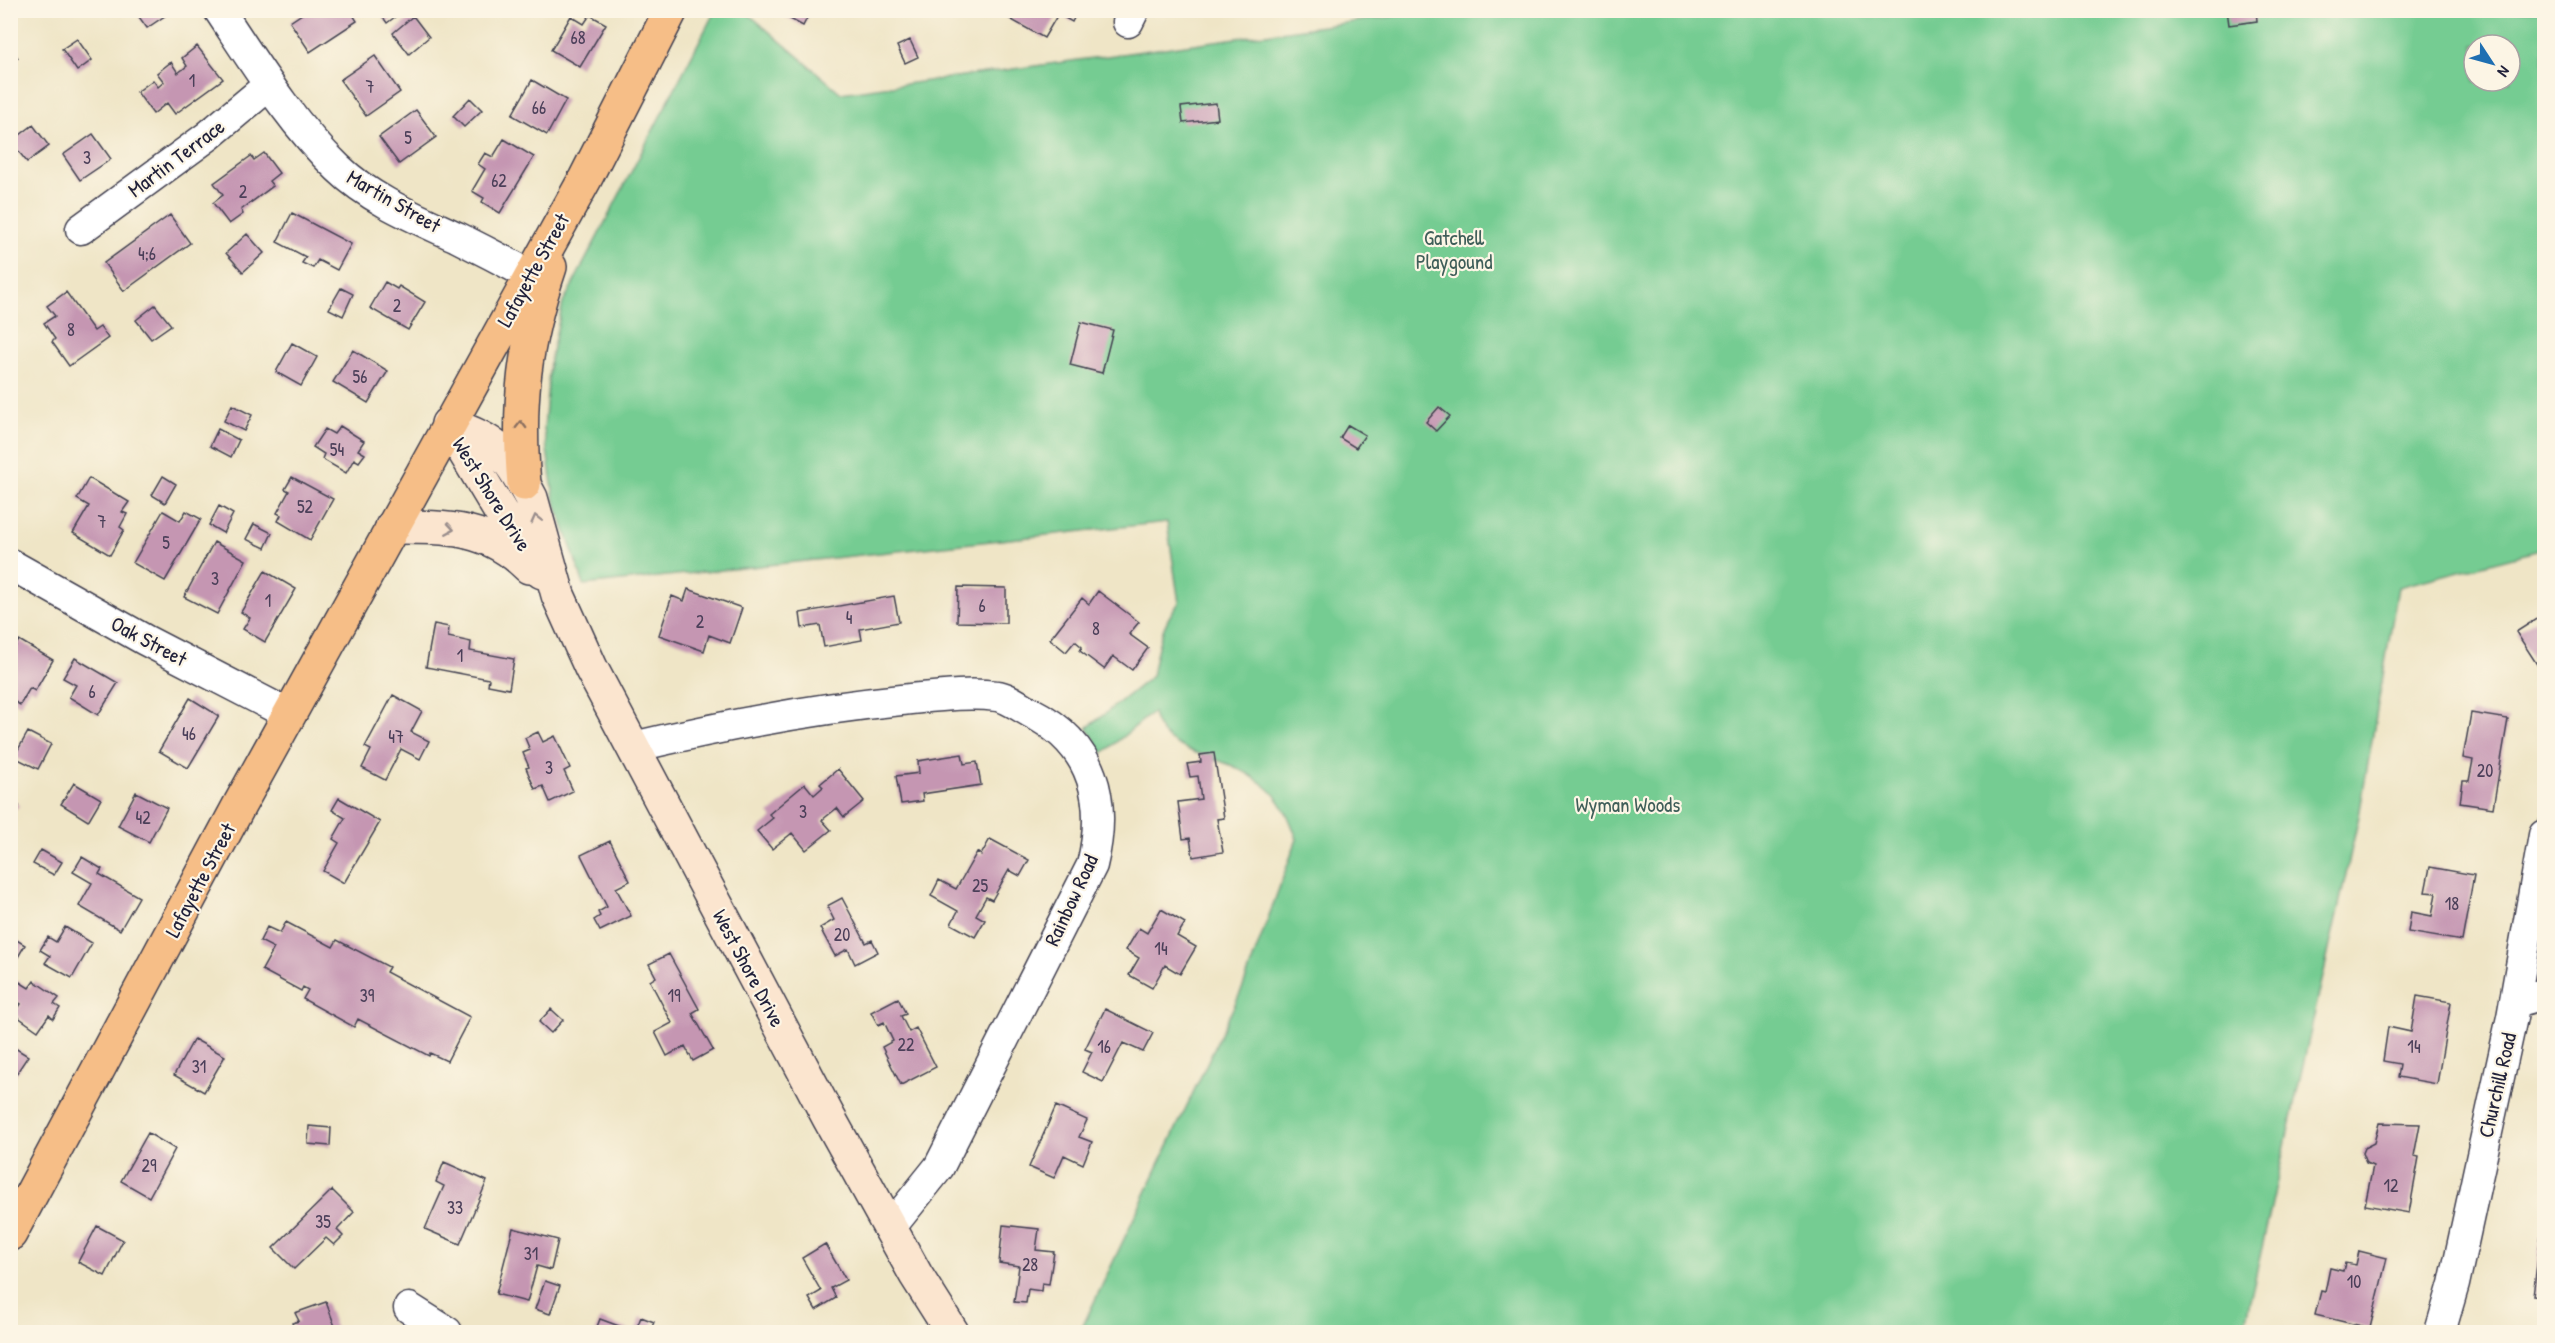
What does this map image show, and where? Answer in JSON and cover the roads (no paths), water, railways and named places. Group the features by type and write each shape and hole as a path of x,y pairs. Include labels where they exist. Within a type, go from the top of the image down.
{"main road":[{"name":"Lafayette Street","path":"14,1220 448,423 571,202 671,10"},
{"path":"524,484 521,390 528,339 571,202"},
{"name":"West Shore Drive","path":"448,423 483,436 500,449 524,484 531,498 558,596"},
{"name":"West Shore Drive","path":"448,423 500,511 558,596 633,747 890,1228 952,1332"},
{"path":"392,527 439,527 480,534 515,553 558,596"}],"street":[{"name":"Martin Street","path":"219,10 269,85 311,139 339,169 364,189 400,210 530,275"},
{"name":"Martin Terrace","path":"81,229 208,136 269,85"},
{"name":"Oak Street","path":"10,564 145,640 290,715"},
{"name":"Rainbow Road","path":"633,747 719,726 842,706 965,695 999,696 1038,716 1062,734 1083,759 1096,788 1099,816 1092,865 939,1167 890,1228"},
{"name":"Churchill Road","path":"2440,1332 2454,1284 2515,1002 2544,835"},
{"path":"2515,1002 2544,994"},
{"path":"409,1308 447,1332"}],"park label":[{"name":"Gatchell Playgound","path":"1454,249"},
{"name":"Wyman Woods","path":"1628,804"}]}
